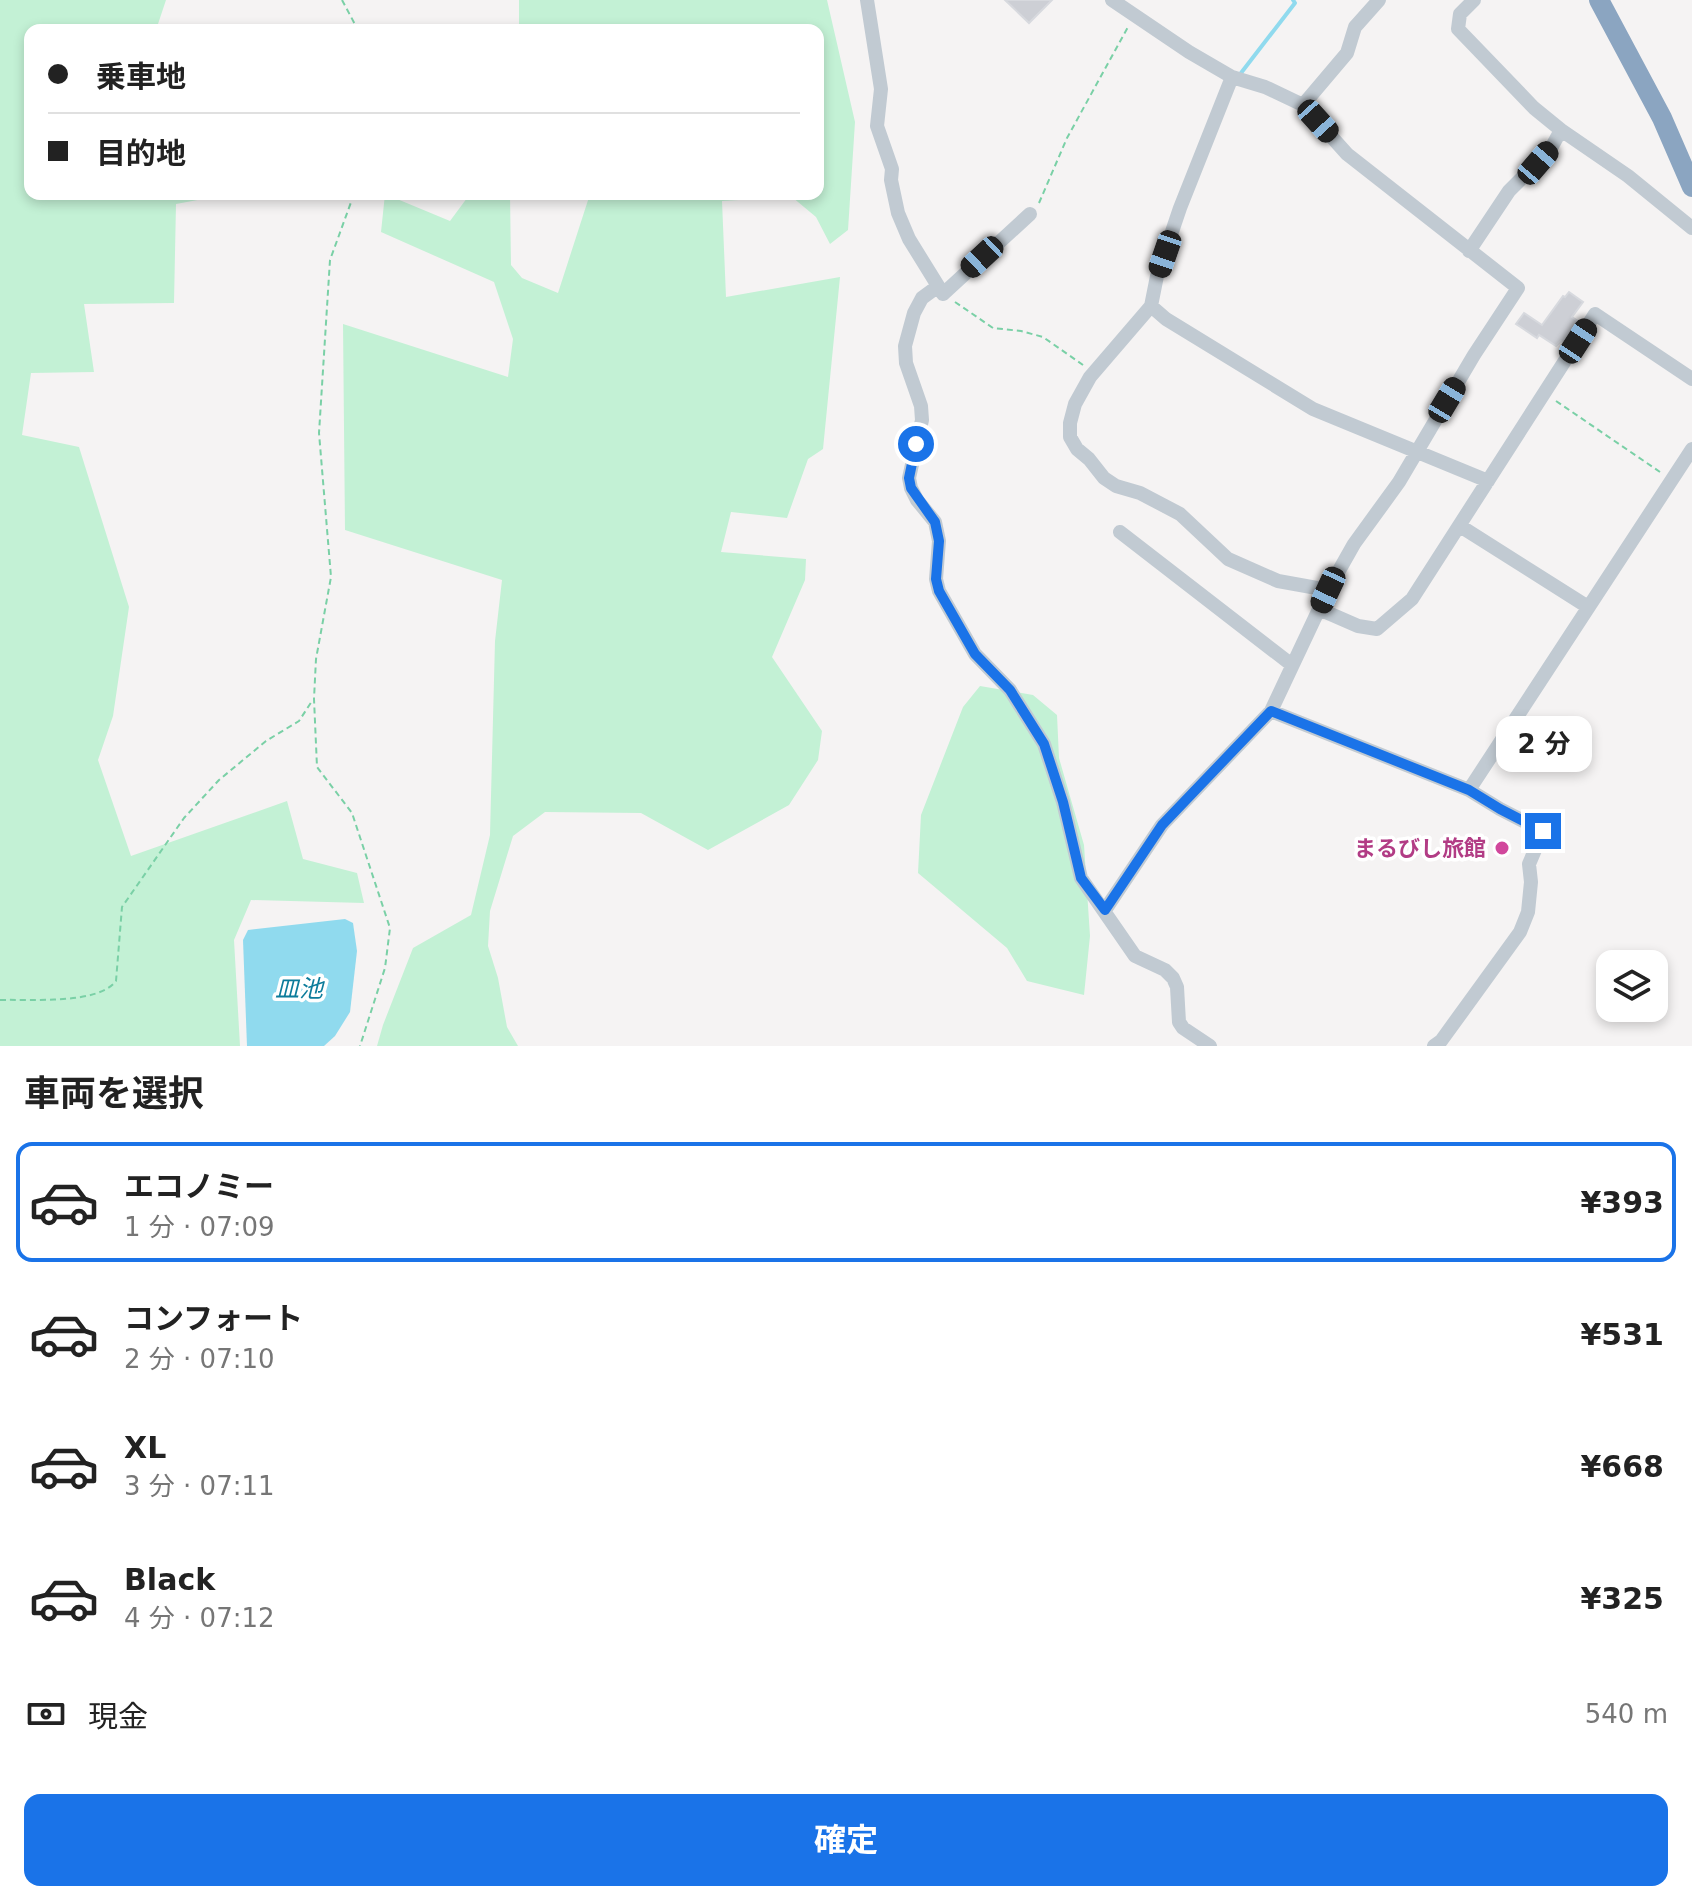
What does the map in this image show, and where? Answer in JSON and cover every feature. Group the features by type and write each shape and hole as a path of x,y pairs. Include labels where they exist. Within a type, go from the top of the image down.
{"highway":[{"path":"1599,0 1662,118 1692,187"}],"street":[{"path":"867,0 881,89 878,132 892,169 891,180 898,213 909,239 940,291"},
{"path":"1105,910 1162,825 1271,711 1328,590 1354,544 1418,452 1474,355 1518,288 1347,154 1303,105 1265,87 1232,77 1129,8 1112,0"},
{"path":"1303,105 1347,53 1355,27 1379,0"},
{"path":"1474,0 1460,14 1458,29 1534,108 1628,176 1692,228"},
{"path":"1232,77 1180,208 1157,276 1151,306 1092,375 1075,404 1070,437 1104,478 1180,514 1219,552 1239,565 1278,581 1328,590"},
{"path":"1469,251 1509,191 1550,150 1561,130"},
{"path":"1030,214 940,291 922,298 914,313 905,346 906,363 921,406 922,420 911,468 911,488 935,522 939,541 936,579 939,591 975,654 1010,690 1044,744 1063,802 1081,878 1135,956 1165,970 1173,978 1177,987 1179,1022 1210,1046"},
{"path":"1151,306 1166,319 1313,409 1488,481"},
{"path":"1319,609 1358,626 1377,629 1412,599 1595,314 1692,379"},
{"path":"1469,790 1692,449"},
{"path":"1460,526 1588,607"},
{"path":"1120,532 1292,665"},
{"path":"1271,711 1469,790 1543,831 1529,864 1528,912 1520,932 1441,1041 1434,1046"}],"path":[{"path":"342,0 355,24"},
{"path":"1030,214 1130,22 1129,8"},
{"path":"353,200 330,260 319,433 331,577 316,659 314,699 317,767 352,813 390,928 385,968 360,1046"},
{"path":"940,291 993,328 1043,337 1079,361 1092,375"},
{"path":"1545,393 1671,479"},
{"path":"0,1000 82,997 112,986 116,981 122,907 184,818 219,780 266,741 299,721 314,699"}],"green space":[{"path":"0,0 166,0 158,24 24,24 24,200 198,200 176,204 174,303 84,304 94,372 31,373 22,435 79,447 129,607 113,716 98,760 131,856 287,801 303,859 357,873 364,903 251,900 234,940 240,1046 0,1046"},
{"path":"519,0 827,0 855,122 848,230 830,244 816,217 796,200 824,200 824,24 519,24"},
{"path":"384,200 399,200 450,221 466,200 510,200 511,265 522,278 558,293 588,200 740,200 722,201 726,297 840,277 823,449 808,459 787,518 731,512 721,552 806,559 805,580 772,657 822,731 818,760 789,805 708,850 641,813 545,812 513,836 490,911 488,946 498,978 507,1027 518,1046 377,1046 413,948 471,915 490,835 495,641 502,580 345,530 343,324 508,377 513,339 494,282 381,232"},
{"path":"980,686 1033,695 1057,715 1059,758 1084,845 1090,936 1084,995 1027,981 1007,948 918,873 921,815 963,707"}],"water":[{"name":"皿池","path":"345,919 353,923 357,951 350,1012 335,1036 324,1046 247,1046 243,940 248,930"}],"building":[{"path":"1005,0 1052,0 1029,23"},
{"path":"1569,292 1583,302 1572,317 1578,321 1564,343 1561,341 1556,346 1516,324 1524,313 1542,325"}],"waterway":[{"path":"1241,73 1295,3 1293,0"}],"place":[{"name":"まるびし旅館","path":"1502,848"}],"route":[{"path":"916,444 909,478 917,500 935,522 939,541 936,579 939,591 975,654 1010,690 1044,744 1055,773 1081,878 1105,910 1162,825 1271,711 1469,790 1543,831"}]}
